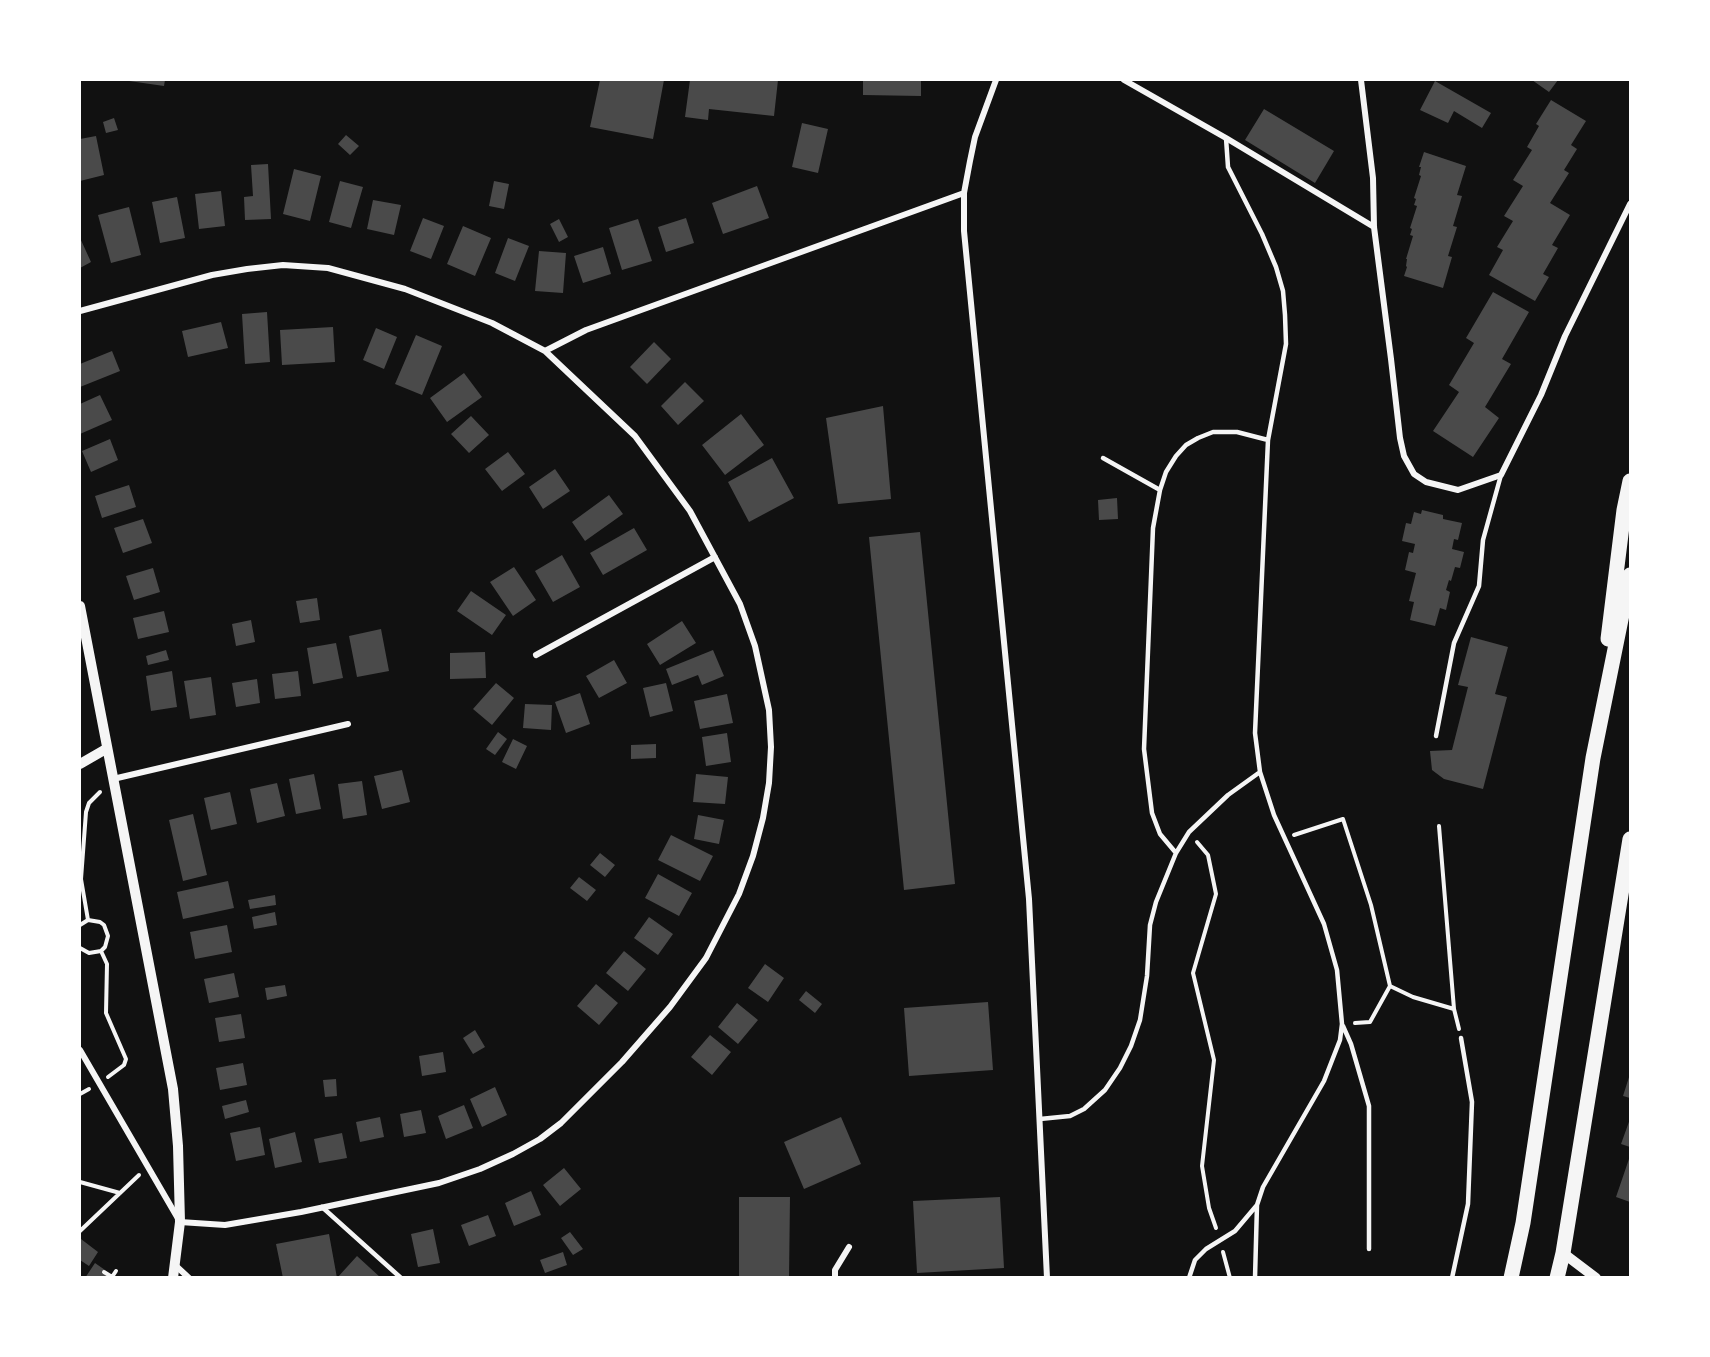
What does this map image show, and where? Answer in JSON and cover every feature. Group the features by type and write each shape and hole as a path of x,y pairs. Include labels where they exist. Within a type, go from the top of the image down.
{"main road":[{"path":"1511,1278 1523,1223 1593,758 1624,510 1630,481"},
{"path":"1593,758 1630,575"},
{"path":"1557,1278 1563,1253 1630,839"}],"street":[{"path":"996,80 975,137 964,193 964,231 1029,899 1047,1278"},
{"path":"1124,80 1374,227"},
{"path":"1361,80 1373,178 1374,227 1395,406 1404,456 1414,474 1426,482 1458,490 1501,475 1541,395 1565,336 1630,204"},
{"path":"545,351 586,330 964,193"},
{"path":"80,311 212,275 247,268 283,265 328,268 405,289 492,323 545,351 635,436 690,511 740,604 755,646 769,710 771,747 769,783 753,856 739,894 706,958 669,1007 622,1062 561,1123 540,1139 513,1154 480,1169 439,1183 225,1225 180,1221"},
{"path":"536,655 715,556"},
{"path":"80,606 172,1089 178,1146 180,1221 173,1278"},
{"path":"113,779 348,724"},
{"path":"80,764 106,749"},
{"path":"80,1050 180,1221"},
{"path":"835,1278 835,1270 849,1247"},
{"path":"1563,1253 1596,1278"},
{"path":"175,1265 189,1278"}],"lane":[{"path":"1226,138 1228,167 1276,267 1282,291 1286,344 1268,440 1256,732 1260,772 1274,815 1324,924 1337,970 1342,1024 1340,1040 1324,1081 1276,1161 1257,1204 1255,1278"},
{"path":"1176,853 1160,834 1152,813 1144,749 1153,528 1160,490 1166,472 1176,456 1186,445 1198,438 1213,432 1237,432 1268,440"},
{"path":"1103,458 1160,490"},
{"path":"1436,736 1456,636 1479,586 1483,540 1501,475"},
{"path":"1040,1119 1070,1116 1084,1109 1105,1090 1120,1068 1140,1020 1147,976 1147,943 1150,925 1159,893 1176,853 1189,832 1228,795 1260,772"},
{"path":"1342,1024 1354,1054 1369,1106 1369,1249"},
{"path":"1452,1278 1468,1204 1469,1182 1472,1102 1461,1038"},
{"path":"1189,1278 1195,1260 1206,1249 1235,1231 1257,1204"},
{"path":"322,1207 401,1278"}],"path":[{"path":"88,920 81,879 86,812 89,803 113,779"},
{"path":"1285,837 1343,819 1371,905 1390,986 1370,1022 1342,1024"},
{"path":"1439,826 1454,1009 1461,1038"},
{"path":"1189,832 1208,855 1216,894 1193,973 1214,1060 1202,1166 1209,1208 1230,1278"},
{"path":"80,925 88,920 100,922 107,930 108,942 101,951 89,954 80,948"},
{"path":"99,1083 124,1065 126,1059 106,1012 107,964 101,951"},
{"path":"1390,986 1413,997 1454,1009"},
{"path":"80,1231 148,1166"},
{"path":"80,1182 120,1193"},
{"path":"104,1272 112,1277 116,1271"}],"building":[{"path":"129,80 165,80 164,86"},
{"path":"600,80 664,80 653,139 590,127"},
{"path":"690,80 778,80 774,116 709,109 708,120 685,117"},
{"path":"863,80 921,80 921,96 863,95"},
{"path":"1532,80 1558,80 1549,92"},
{"path":"1435,81 1491,113 1482,128 1454,111 1448,123 1420,110"},
{"path":"1551,100 1586,121 1571,145 1577,149 1564,170 1569,173 1550,203 1570,215 1552,245 1558,248 1543,274 1549,277 1535,301 1489,275 1503,250 1497,247 1513,221 1504,216 1523,186 1513,180 1532,150 1527,147 1539,126 1536,124"},
{"path":"1264,109 1334,151 1315,183 1245,140"},
{"path":"114,118 118,130 106,133 103,122"},
{"path":"802,123 828,129 818,173 792,167"},
{"path":"346,135 359,146 350,155 338,144"},
{"path":"96,136 104,175 80,181 80,139"},
{"path":"1424,152 1466,166 1457,195 1462,196 1453,226 1457,227 1448,256 1452,257 1443,288 1404,276 1413,236 1410,235 1412,229 1410,228 1417,206 1414,205 1416,199 1414,198 1421,176 1419,175 1421,167 1419,167"},
{"path":"268,164 271,219 245,220 244,197 253,196 251,165"},
{"path":"294,169 321,176 310,221 283,214"},
{"path":"340,181 363,187 351,228 329,222"},
{"path":"494,181 509,184 504,209 489,206"},
{"path":"757,186 769,218 723,234 712,203"},
{"path":"221,191 225,226 199,229 195,194"},
{"path":"177,197 185,238 160,243 152,202"},
{"path":"373,200 401,205 394,235 367,229"},
{"path":"129,207 141,255 111,263 98,215"},
{"path":"423,218 444,226 431,259 410,251"},
{"path":"686,218 694,243 666,252 658,227"},
{"path":"559,219 568,237 559,242 550,224"},
{"path":"638,219 652,261 622,270 609,228"},
{"path":"463,226 491,238 475,276 447,264"},
{"path":"80,238 91,262 80,268"},
{"path":"508,238 529,246 515,281 495,273"},
{"path":"603,247 611,274 583,283 574,256"},
{"path":"539,251 566,253 563,293 535,291"},
{"path":"1493,292 1529,312 1502,359 1511,364 1485,407 1499,418 1473,457 1433,431 1459,392 1449,385 1474,343 1466,338"},
{"path":"267,312 270,362 245,364 242,314"},
{"path":"221,322 228,348 188,357 182,331"},
{"path":"333,327 335,362 282,365 280,330"},
{"path":"376,328 397,337 384,369 363,360"},
{"path":"416,335 442,346 422,395 395,384"},
{"path":"654,342 671,359 647,384 630,367"},
{"path":"112,351 120,371 80,387 80,364"},
{"path":"464,373 482,397 447,422 430,398"},
{"path":"685,382 704,401 678,425 661,406"},
{"path":"100,395 112,420 80,434 80,404"},
{"path":"883,406 891,499 838,504 826,418"},
{"path":"741,414 764,445 725,475 702,445"},
{"path":"471,416 489,435 469,453 451,434"},
{"path":"110,439 118,460 91,472 82,451"},
{"path":"508,452 525,474 502,491 485,469"},
{"path":"772,458 794,498 749,522 728,482"},
{"path":"555,469 570,491 543,509 529,487"},
{"path":"129,485 136,507 102,518 95,496"},
{"path":"609,495 623,514 585,541 572,522"},
{"path":"1117,498 1118,519 1099,520 1098,500"},
{"path":"1422,510 1443,515 1443,519 1462,523 1458,540 1454,539 1452,549 1464,552 1460,568 1455,567 1451,581 1449,580 1446,590 1450,592 1446,610 1440,608 1435,626 1410,620 1414,602 1409,601 1416,573 1405,570 1409,552 1413,553 1415,544 1402,541 1406,523 1411,524 1414,512 1421,514"},
{"path":"143,519 152,543 123,553 114,528"},
{"path":"634,528 647,550 603,575 590,553"},
{"path":"920,532 955,884 904,890 869,537"},
{"path":"562,555 580,587 553,602 535,571"},
{"path":"514,567 536,600 513,616 490,582"},
{"path":"153,568 160,592 134,600 126,576"},
{"path":"471,591 506,615 492,635 457,611"},
{"path":"317,598 320,620 300,623 296,601"},
{"path":"164,611 169,632 138,639 133,618"},
{"path":"251,620 255,642 236,646 232,624"},
{"path":"682,621 696,643 660,665 647,644"},
{"path":"381,629 389,671 357,677 349,636"},
{"path":"1471,637 1508,647 1495,694 1507,697 1483,789 1444,779 1432,770 1430,751 1452,750 1468,687 1458,685"},
{"path":"336,643 343,678 313,684 307,648"},
{"path":"166,650 169,660 148,665 146,656"},
{"path":"713,650 724,676 702,685 698,675 672,685 666,669"},
{"path":"485,652 486,678 450,679 450,653"},
{"path":"614,660 627,683 599,698 586,676"},
{"path":"172,671 177,707 151,711 146,676"},
{"path":"298,671 301,696 275,699 272,674"},
{"path":"211,677 216,715 190,719 184,681"},
{"path":"257,679 260,703 236,707 232,683"},
{"path":"496,683 514,698 492,725 473,709"},
{"path":"666,683 673,711 650,717 643,688"},
{"path":"580,693 590,724 566,733 555,702"},
{"path":"727,694 733,723 700,729 694,701"},
{"path":"525,704 552,705 551,730 523,728"},
{"path":"498,732 507,739 495,755 486,749"},
{"path":"727,733 731,762 706,766 702,737"},
{"path":"513,739 527,746 516,769 502,762"},
{"path":"656,744 656,758 631,759 631,745"},
{"path":"402,770 410,802 382,809 374,776"},
{"path":"314,774 321,809 296,814 289,779"},
{"path":"696,774 728,777 725,804 693,802"},
{"path":"362,781 367,815 343,819 338,784"},
{"path":"277,783 285,816 257,823 250,789"},
{"path":"230,792 237,824 211,830 204,798"},
{"path":"193,814 207,875 183,881 169,820"},
{"path":"698,815 724,820 719,844 694,839"},
{"path":"671,835 713,856 700,881 658,860"},
{"path":"600,853 615,865 605,877 590,865"},
{"path":"658,874 692,893 679,916 645,898"},
{"path":"579,877 596,890 587,901 570,888"},
{"path":"228,881 234,908 183,919 177,892"},
{"path":"275,895 276,905 250,909 248,900"},
{"path":"275,912 277,925 254,929 252,917"},
{"path":"649,917 673,934 658,955 634,938"},
{"path":"227,925 232,952 195,959 190,932"},
{"path":"624,951 646,969 628,991 606,973"},
{"path":"765,964 784,978 768,1002 748,988"},
{"path":"234,973 239,997 209,1003 204,979"},
{"path":"596,984 618,1003 599,1025 577,1006"},
{"path":"285,985 287,996 267,1000 265,988"},
{"path":"806,991 822,1004 815,1013 799,1000"},
{"path":"988,1002 993,1070 909,1076 904,1008"},
{"path":"737,1003 758,1020 738,1044 718,1027"},
{"path":"241,1014 245,1038 219,1042 215,1018"},
{"path":"475,1030 485,1047 473,1054 463,1038"},
{"path":"710,1035 731,1052 712,1075 691,1057"},
{"path":"443,1052 446,1072 422,1076 419,1056"},
{"path":"243,1063 247,1085 220,1090 216,1068"},
{"path":"1630,1074 1630,1098 1623,1096"},
{"path":"336,1079 337,1096 325,1097 323,1080"},
{"path":"495,1087 507,1115 482,1127 470,1099"},
{"path":"246,1100 249,1112 225,1119 222,1106"},
{"path":"464,1105 473,1128 446,1139 438,1116"},
{"path":"421,1110 426,1133 404,1137 400,1114"},
{"path":"380,1117 384,1137 360,1142 356,1122"},
{"path":"841,1117 861,1164 804,1189 784,1142"},
{"path":"1630,1119 1630,1147 1621,1144"},
{"path":"260,1127 265,1155 236,1161 230,1133"},
{"path":"295,1132 302,1162 275,1168 269,1139"},
{"path":"342,1133 347,1158 319,1163 314,1139"},
{"path":"1630,1156 1630,1202 1616,1197"},
{"path":"564,1168 581,1189 560,1206 543,1185"},
{"path":"531,1191 541,1215 514,1226 505,1203"},
{"path":"739,1197 790,1197 789,1278 739,1278"},
{"path":"1000,1197 1004,1268 917,1273 913,1201"},
{"path":"488,1215 496,1236 469,1246 461,1225"},
{"path":"433,1229 440,1263 418,1267 411,1234"},
{"path":"570,1232 583,1249 573,1255 561,1238"},
{"path":"329,1234 337,1278 283,1278 276,1244"},
{"path":"81,1239 98,1252 89,1266 80,1260"},
{"path":"563,1252 567,1265 545,1273 540,1260"},
{"path":"357,1256 381,1278 337,1278"},
{"path":"95,1263 105,1270 103,1273 109,1278 85,1278"}]}
